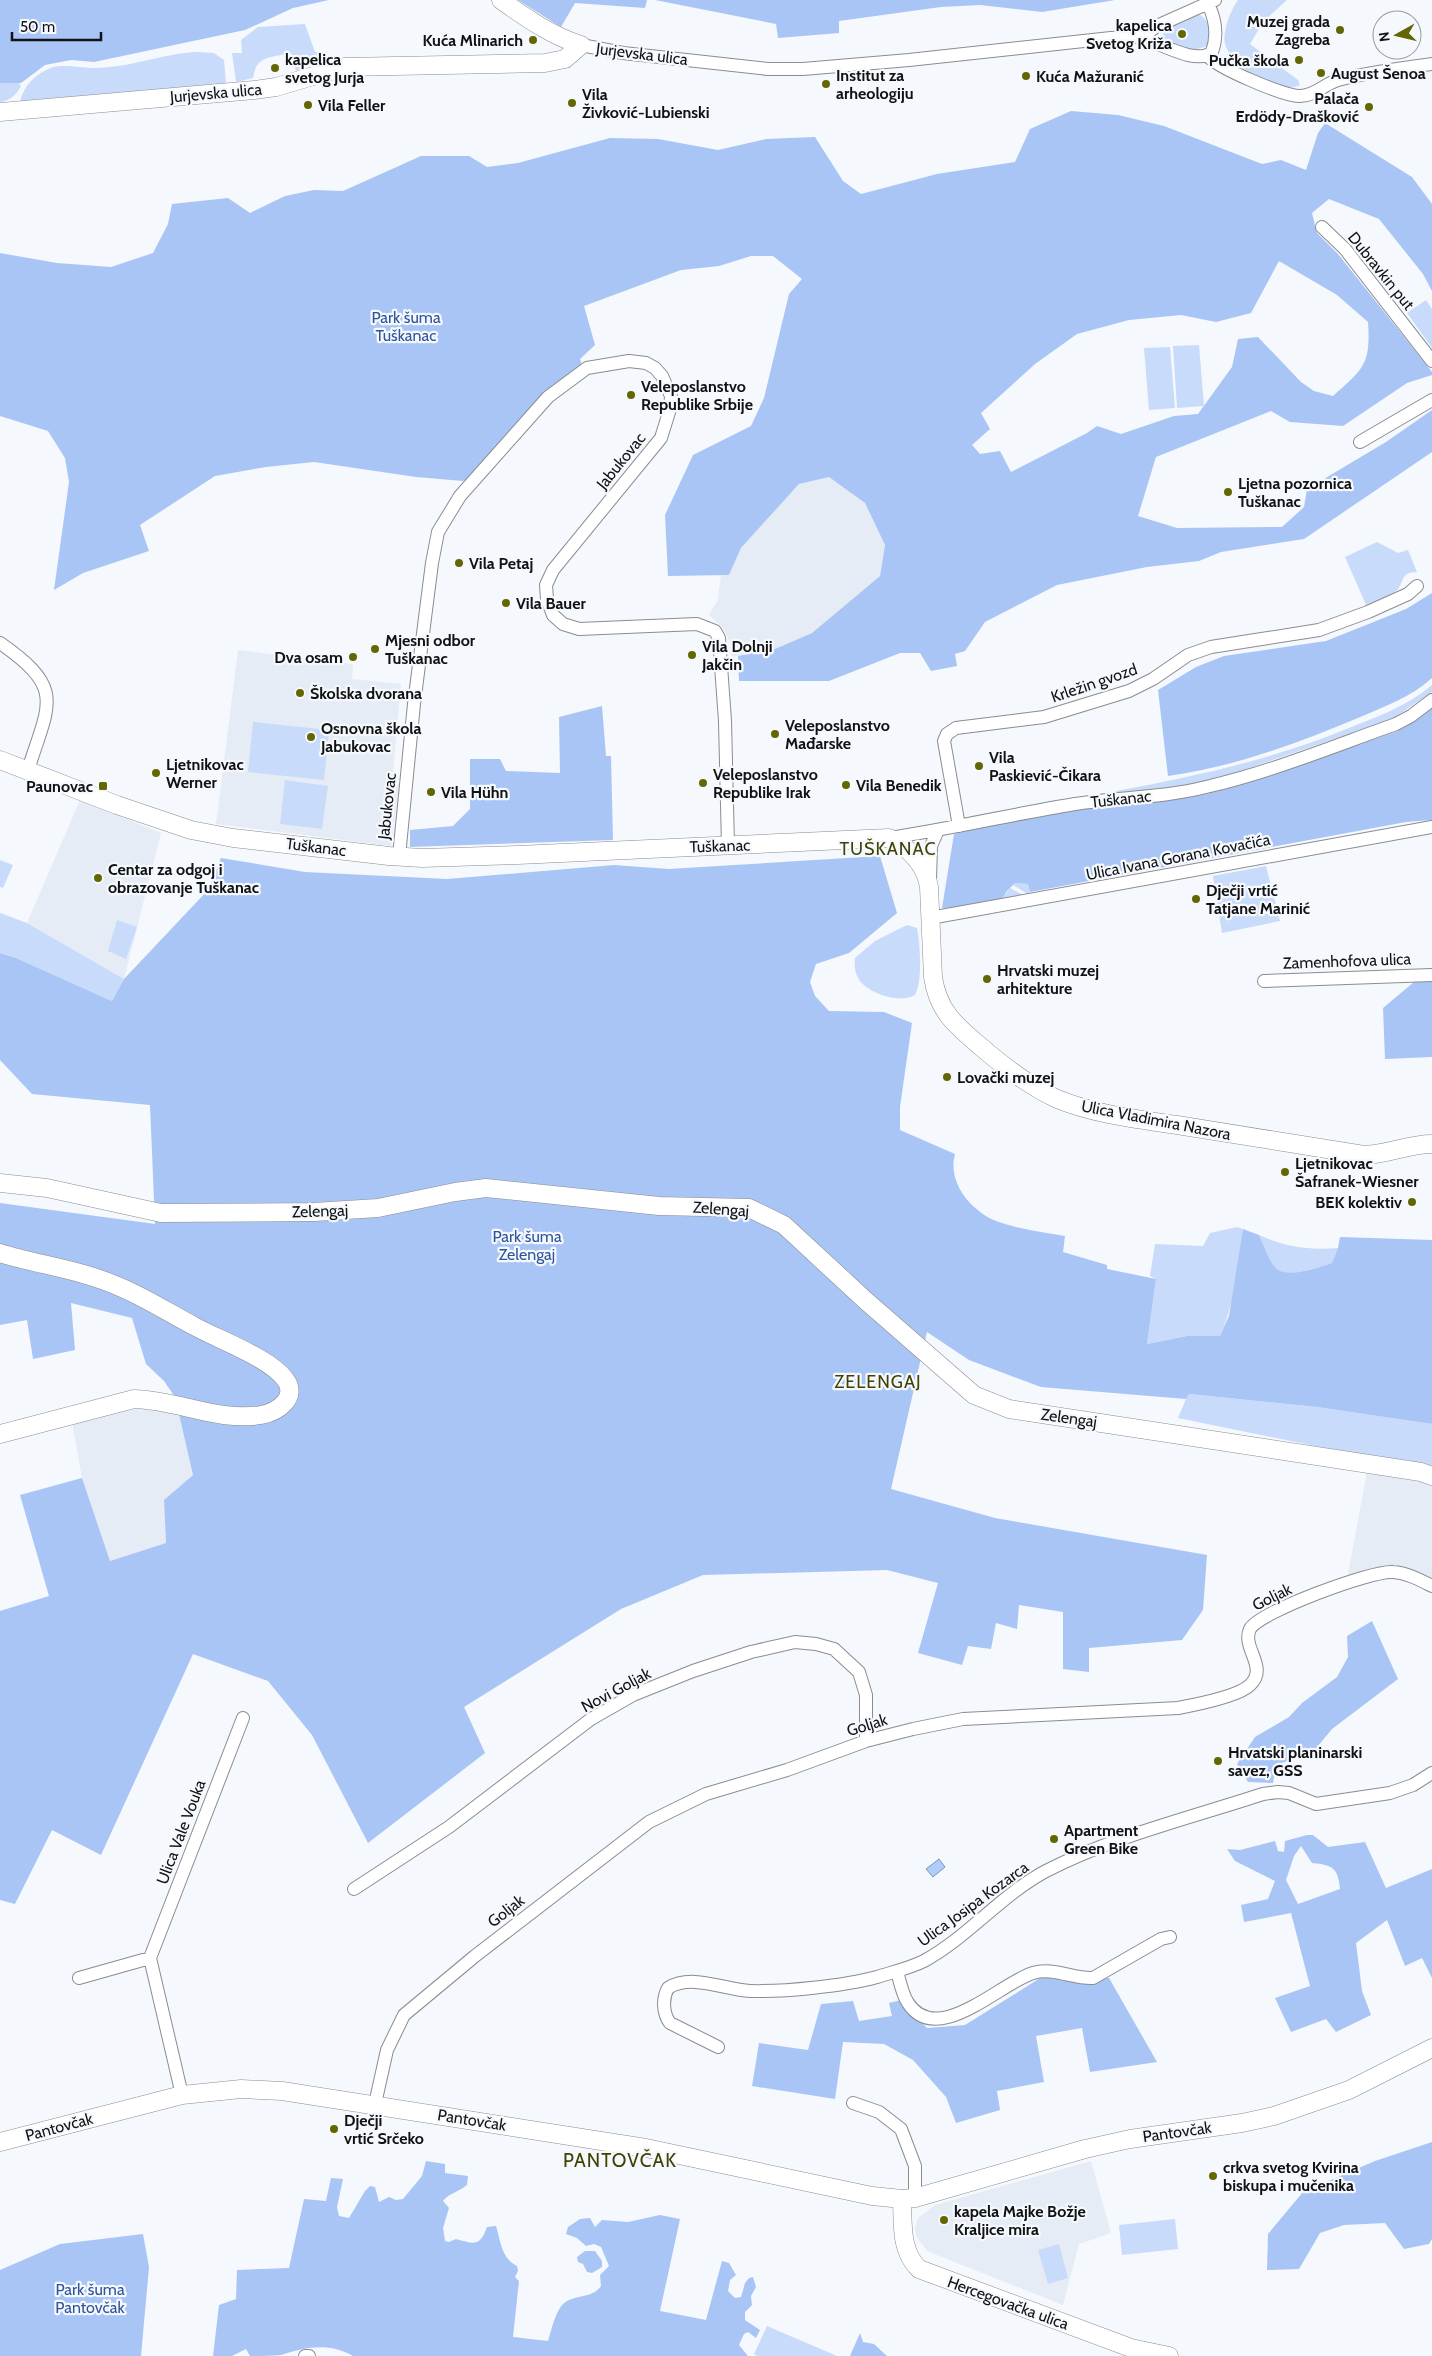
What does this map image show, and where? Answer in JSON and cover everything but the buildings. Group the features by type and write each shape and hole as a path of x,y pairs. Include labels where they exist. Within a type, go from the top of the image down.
{"street":[{"path":"501,0 552,33 581,45"},
{"path":"1211,2 1215,33 1213,49 1207,55 1194,56 1142,37 1157,26 1211,2"},
{"name":"Jurjevska ulica","path":"0,112 254,90 276,87 344,67 552,62 565,58 581,45 623,53 768,68 803,69 1142,37"},
{"path":"1207,55 1217,64 1289,96 1303,96 1336,81 1432,64"},
{"name":"Dubravkin put","path":"1322,227 1344,249 1432,362"},
{"name":"Jabukovac","path":"399,856 414,704 432,563 438,532 460,496 548,397 587,368 629,362 646,363 655,368 667,386 671,396 670,409 661,438 553,570 546,585 547,599 554,615 563,624 579,629 697,624 715,631 719,638 725,721 728,846"},
{"path":"1360,442 1432,400"},
{"name":"Krležin gvozd","path":"958,826 944,741 947,734 956,728 1044,717 1129,691 1153,679 1188,655 1211,647 1319,630 1368,612 1408,594 1417,586"},
{"path":"0,643 25,660 40,679 45,689 48,706 28,770"},
{"name":"Tuškanac","path":"0,760 191,830 233,838 422,858 728,846 889,838 1099,801 1179,793 1224,783 1396,724 1411,716 1432,700"},
{"name":"Ulica Ivana Gorana Kovačića","path":"930,918 1432,827"},
{"name":"Ulica Vladimira Nazora","path":"938,830 931,846 930,888 935,992 943,1009 961,1030 1026,1082 1055,1098 1121,1116 1364,1155 1374,1155 1414,1145 1432,1144"},
{"name":"Ulica Vladimira Nazora","path":"889,838 900,844 919,862 930,888"},
{"name":"Zamenhofova ulica","path":"1264,981 1432,975"},
{"name":"Zelengaj","path":"0,1183 47,1188 161,1213 314,1212 378,1208 455,1192 486,1188 659,1206 749,1208 784,1225 865,1300 974,1395 1009,1409 1421,1472 1432,1476"},
{"path":"0,1253 94,1277 120,1287 256,1356 285,1378 289,1387 289,1397 284,1405 262,1415 225,1416 150,1399 134,1399 0,1434"},
{"name":"Goljak","path":"375,2104 387,2050 404,2015 476,1956 649,1822 706,1794 787,1770 866,1741 913,1728 964,1719 1178,1708 1208,1702 1248,1687 1255,1680 1257,1671 1256,1660 1248,1640 1248,1633 1252,1626 1263,1618 1332,1587 1375,1573 1393,1572 1408,1575 1432,1586"},
{"name":"Novi Goljak","path":"354,1889 449,1828 592,1719 633,1695 693,1671 752,1652 795,1642 816,1644 834,1649 859,1672 866,1695 866,1741"},
{"name":"Ulica Vale Vouka","path":"150,1958 243,1718"},
{"name":"Ulica Josipa Kozarca","path":"718,2047 670,2023 666,2018 664,2002 668,1988 678,1984 704,1983 749,1991 764,1991 839,1984 897,1971 923,1961 940,1950 1019,1888 1077,1856 1263,1794 1289,1793 1316,1804 1390,1793 1413,1785 1432,1773"},
{"path":"897,1971 904,1994 914,2011 929,2018 940,2019 959,2015 1010,1984 1034,1973 1052,1971 1082,1978 1093,1978 1161,1938 1170,1936"},
{"path":"79,1978 150,1958 182,2095"},
{"name":"Pantovčak","path":"0,2142 182,2095 240,2089 282,2091 375,2104 646,2148 872,2196 909,2198 1085,2149 1130,2139 1242,2123 1274,2116 1349,2090 1432,2048"},
{"path":"853,2103 879,2112 901,2129 915,2166 909,2198"},
{"name":"Hercegovačka ulica","path":"909,2198 906,2248 913,2263 919,2269 1131,2348 1168,2356"}],"shaded area":[{"path":"1238,0 1287,0 1263,22 1250,44 1298,80 1300,85 1291,88 1268,83 1246,70 1229,53 1224,39 1226,27"},
{"path":"1197,14 1202,16 1207,23 1209,32 1208,46 1194,50 1163,41 1162,37 1165,29"},
{"path":"305,24 315,52 326,52 325,64 314,64 296,71 291,53 261,61 257,65 253,78 236,82 232,53 242,53 241,40 258,27"},
{"path":"198,52 214,53 224,60 226,83 20,102 32,80 42,72 53,67 108,67"},
{"path":"18,82 21,86 15,95 10,99 0,102 0,83"},
{"path":"1426,300 1432,309 1432,348 1407,313"},
{"path":"1199,345 1204,406 1177,408 1173,346"},
{"path":"1170,347 1175,408 1149,410 1144,348"},
{"path":"829,477 865,503 885,545 880,576 812,633 775,649 732,657 730,642 723,628 709,615 718,600 721,575 729,575 741,548 799,484"},
{"path":"1377,542 1398,553 1408,550 1417,572 1407,574 1399,588 1393,593 1366,605 1345,557"},
{"name":"Osnovna škola Jabukovac","path":"238,650 353,664 352,679 401,684 392,783 399,784 391,846 216,824"},
{"path":"1432,685 1432,692 1392,719 1226,776 1189,785 1104,795 971,818 971,816 1162,782 1257,760 1382,715 1413,699"},
{"path":"253,722 329,730 324,780 248,772"},
{"path":"285,780 328,786 322,829 280,824"},
{"name":"Centar za odgoj i obrazovanje Tuškanac","path":"80,800 161,833 124,979 27,923"},
{"path":"0,860 13,865 3,888 0,887"},
{"path":"1266,866 1280,921 1222,933 1213,876"},
{"path":"1015,883 1028,884 1031,896 1013,885"},
{"path":"1010,888 1025,896 1001,901"},
{"path":"0,913 27,923 124,979 112,1001 16,958 0,953"},
{"path":"117,920 137,927 126,959 108,951"},
{"path":"907,925 917,928 920,962 918,989 915,995 909,998 894,998 878,994 860,981 855,970 855,958 875,941"},
{"path":"1237,1227 1243,1229 1233,1297 1220,1336 1187,1336 1147,1344 1156,1279 1150,1276 1155,1244 1203,1246 1210,1233"},
{"path":"1259,1235 1279,1243 1298,1247 1317,1249 1338,1248 1332,1263 1302,1272 1286,1273 1275,1268"},
{"path":"1188,1394 1317,1407 1432,1424 1432,1470 1178,1418"},
{"path":"142,1408 158,1408 179,1415 193,1475 164,1500 166,1543 110,1561 82,1478 72,1422"},
{"path":"1367,1471 1432,1483 1432,1581 1388,1567 1348,1575"},
{"path":"939,1859 945,1867 933,1877 926,1869"},
{"path":"1091,2161 1111,2233 1079,2244 1063,2305 927,2251 916,2236 915,2227 918,2218 935,2205"},
{"path":"1175,2219 1178,2249 1122,2255 1119,2225"},
{"path":"1059,2244 1068,2278 1048,2284 1038,2250"},
{"path":"767,2326 837,2356 757,2356 754,2354"}],"green space":[{"path":"0,0 329,0 293,8 245,30 94,62 71,60 45,65 21,83 0,83"},
{"path":"518,0 647,0 645,8 575,3 561,27"},
{"path":"655,0 1115,0 1042,12 980,5 941,7 839,21 839,33 778,38 776,24"},
{"name":"Park šuma Tuškanac","path":"1071,111 1118,115 1164,126 1262,164 1281,160 1306,170 1318,133 1325,123 1412,177 1432,204 1432,291 1423,274 1379,219 1329,199 1312,213 1317,233 1338,254 1432,372 1432,375 1407,383 1343,426 1290,422 1271,411 1156,457 1138,516 1177,528 1282,527 1304,507 1307,489 1386,442 1432,410 1432,452 1304,539 1221,552 1199,561 1147,567 1057,585 985,622 965,651 955,654 957,666 931,671 920,653 900,653 829,681 739,681 738,656 775,649 812,633 880,576 885,545 865,503 829,477 799,484 741,548 729,575 668,576 665,515 693,455 751,426 764,398 789,294 802,279 773,256 751,256 719,266 681,270 584,306 595,345 580,359 582,365 549,388 473,476 463,481 416,477 314,462 266,467 215,476 140,525 149,551 83,573 54,590 69,482 65,458 48,431 0,416 0,253 57,263 111,267 153,253 168,224 172,204 228,198 250,213 285,196 314,190 343,191 421,156 469,156 487,167 518,163 610,138 658,139 718,150 766,139 815,137 843,181 861,194 937,174 1015,162 1030,129","holes":["1279,261 1337,295 1368,322 1369,336 1363,365 1352,379 1333,396 1314,391 1301,382 1258,337 1238,339 1232,367 1198,414 1174,416 1121,434 1097,426 1011,472 1000,451 980,454 972,445 990,429 981,413 1035,364 1077,334 1129,320 1181,315 1216,322 1251,313"]},
{"path":"1432,593 1432,678 1424,685 1397,701 1289,745 1217,767 1168,776 1158,690 1196,667 1224,656 1326,641 1406,609"},
{"path":"602,706 606,756 611,756 613,840 410,847 410,830 453,826 470,809 470,759 500,759 506,771 560,773 559,717"},
{"path":"1432,708 1432,820 1406,822 1030,892 1028,884 1015,883 1001,901 966,907 942,908 954,834 1060,812 1207,794 1395,732"},
{"name":"Park šuma Zelengaj","path":"880,856 897,913 849,953 816,964 810,982 815,996 829,1011 884,1012 912,1023 900,1107 900,1130 955,1154 953,1165 958,1185 970,1203 987,1216 1004,1224 1065,1236 1063,1252 1107,1265 1107,1269 1156,1279 1147,1344 1187,1336 1220,1336 1229,1316 1243,1229 1259,1235 1275,1267 1280,1271 1294,1273 1332,1263 1340,1237 1432,1240 1432,1424 1317,1407 1189,1394 1186,1399 1041,1387 969,1360 927,1332 891,1489 995,1518 1207,1555 1203,1610 1182,1640 1089,1648 1089,1672 1063,1669 1063,1612 1019,1605 1017,1629 996,1623 991,1649 968,1646 962,1665 918,1653 938,1583 887,1570 703,1575 621,1609 464,1707 485,1753 368,1843 312,1735 268,1681 193,1654 101,1855 52,1830 15,1904 0,1900 0,1611 49,1596 20,1495 82,1478 110,1561 166,1543 164,1500 193,1475 175,1397 164,1381 146,1364 132,1318 71,1303 75,1350 33,1359 27,1320 0,1325 0,1203 155,1224 150,1105 32,1094 0,1060 0,953 16,958 112,1001 124,979 208,890 221,858 305,872 447,879 614,865 669,869"},
{"path":"1414,982 1432,982 1432,1057 1385,1059 1383,1008"},
{"path":"1372,1621 1398,1679 1332,1729 1313,1752 1276,1765 1273,1783 1248,1782 1237,1764 1255,1737 1289,1717 1302,1703 1337,1677 1348,1657 1347,1636"},
{"path":"1313,1835 1328,1847 1365,1842 1386,1888 1432,1869 1432,1978 1422,1958 1405,1966 1387,1920 1356,1943 1362,1991 1371,2015 1336,2032 1326,2019 1291,2032 1275,1998 1310,1986 1291,1913 1244,1922 1241,1905 1268,1899 1275,1881 1235,1861 1227,1849 1240,1850 1275,1841 1278,1851 1284,1852 1285,1841","holes":["1301,1846 1312,1863 1325,1865 1333,1869 1338,1876 1340,1889 1298,1904 1286,1880 1294,1856"]},
{"path":"1045,1975 1109,1978 1157,2062 1090,2072 1082,2028 1036,2036 1044,2082 997,2091 1000,2110 956,2123 946,2097 913,2060 884,2044 843,2042 835,2099 752,2086 759,2043 808,2050 821,2004 853,2001 859,2021 892,2016 889,2003 901,2000 927,2028 965,2025"},
{"path":"1432,2142 1432,2239 1429,2244 1404,2249 1385,2223 1344,2225 1320,2233 1299,2269 1267,2270 1268,2234 1303,2192 1375,2161"},
{"path":"426,2161 445,2164 445,2173 468,2176 467,2185 443,2201 449,2208 443,2228 445,2241 449,2242 456,2239 472,2243 476,2242 482,2238 487,2227 496,2226 505,2254 517,2266 518,2271 515,2277 519,2281 513,2337 548,2341 555,2318 561,2307 569,2300 591,2294 601,2286 600,2275 609,2266 601,2247 594,2244 586,2246 577,2238 566,2234 568,2227 580,2219 590,2218 595,2227 602,2220 628,2222 660,2215 680,2219 660,2311 706,2320 722,2261 729,2263 736,2275 730,2280 728,2291 735,2298 741,2297 745,2283 749,2278 753,2277 756,2287 751,2296 752,2305 745,2312 745,2320 760,2330 756,2338 748,2332 744,2334 739,2345 748,2356 353,2356 335,2349 317,2347 281,2355 250,2356 246,2349 232,2356 213,2356 219,2305 236,2299 237,2270 289,2268 304,2199 326,2201 331,2178 343,2179 337,2207 339,2216 349,2218 370,2186 375,2187 379,2202 389,2197 396,2200 403,2199 422,2176"},
{"name":"Park šuma Pantovčak","path":"143,2234 149,2267 141,2356 0,2356 0,2270 60,2244"},
{"path":"585,2251 595,2251 602,2261 602,2267 592,2273 587,2272 583,2264 578,2262 577,2257"},
{"path":"860,2333 863,2342 874,2344 887,2356 850,2356"}],"place":[{"name":"Muzej grada Zagreba","path":"1340,30"},
{"name":"kapelica Svetog Križa","path":"1182,34"},
{"name":"Kuća Mlinarich","path":"533,40"},
{"name":"Pučka škola","path":"1299,60"},
{"name":"kapelica svetog Jurja","path":"275,68"},
{"name":"August Šenoa","path":"1321,73"},
{"name":"Kuća Mažuranić","path":"1026,76"},
{"name":"Institut za arheologiju","path":"826,84"},
{"name":"Vila Živković-Lubienski","path":"572,103"},
{"name":"Vila Feller","path":"308,105"},
{"name":"Palača Erdödy-Drašković","path":"1369,107"},
{"name":"Veleposlanstvo Republike Srbije","path":"631,395"},
{"name":"Ljetna pozornica Tuškanac","path":"1228,492"},
{"name":"Vila Petaj","path":"459,563"},
{"name":"Vila Bauer","path":"506,603"},
{"name":"Mjesni odbor Tuškanac","path":"375,649"},
{"name":"Vila Dolnji Jakčin","path":"692,655"},
{"name":"Dva osam","path":"353,657"},
{"name":"Školska dvorana","path":"300,693"},
{"name":"Veleposlanstvo Mađarske","path":"775,734"},
{"name":"Osnovna škola Jabukovac","path":"311,737"},
{"name":"Vila Paskiević-Čikara","path":"979,766"},
{"name":"Ljetnikovac Werner","path":"156,773"},
{"name":"Veleposlanstvo Republike Irak","path":"703,783"},
{"name":"Vila Benedik","path":"846,785"},
{"name":"Paunovac","path":"103,786"},
{"name":"Vila Hühn","path":"431,792"},
{"name":"Centar za odgoj i obrazovanje Tuškanac","path":"98,878"},
{"name":"Dječji vrtić Tatjane Marinić","path":"1196,899"},
{"name":"Hrvatski muzej arhitekture","path":"987,979"},
{"name":"Lovački muzej","path":"947,1077"},
{"name":"Ljetnikovac Šafranek-Wiesner","path":"1285,1172"},
{"name":"BEK kolektiv","path":"1412,1202"},
{"name":"Hrvatski planinarski savez, GSS","path":"1218,1761"},
{"name":"Apartment Green Bike","path":"1054,1839"},
{"name":"Dječji vrtić Srčeko","path":"334,2129"},
{"name":"crkva svetog Kvirina biskupa i mučenika","path":"1213,2176"},
{"name":"kapela Majke Božje Kraljice mira","path":"944,2220"}],"district":[{"name":"TUŠKANAC","path":"888,849"},
{"name":"ZELENGAJ","path":"878,1382"},
{"name":"PANTOVČAK","path":"620,2160"}]}
